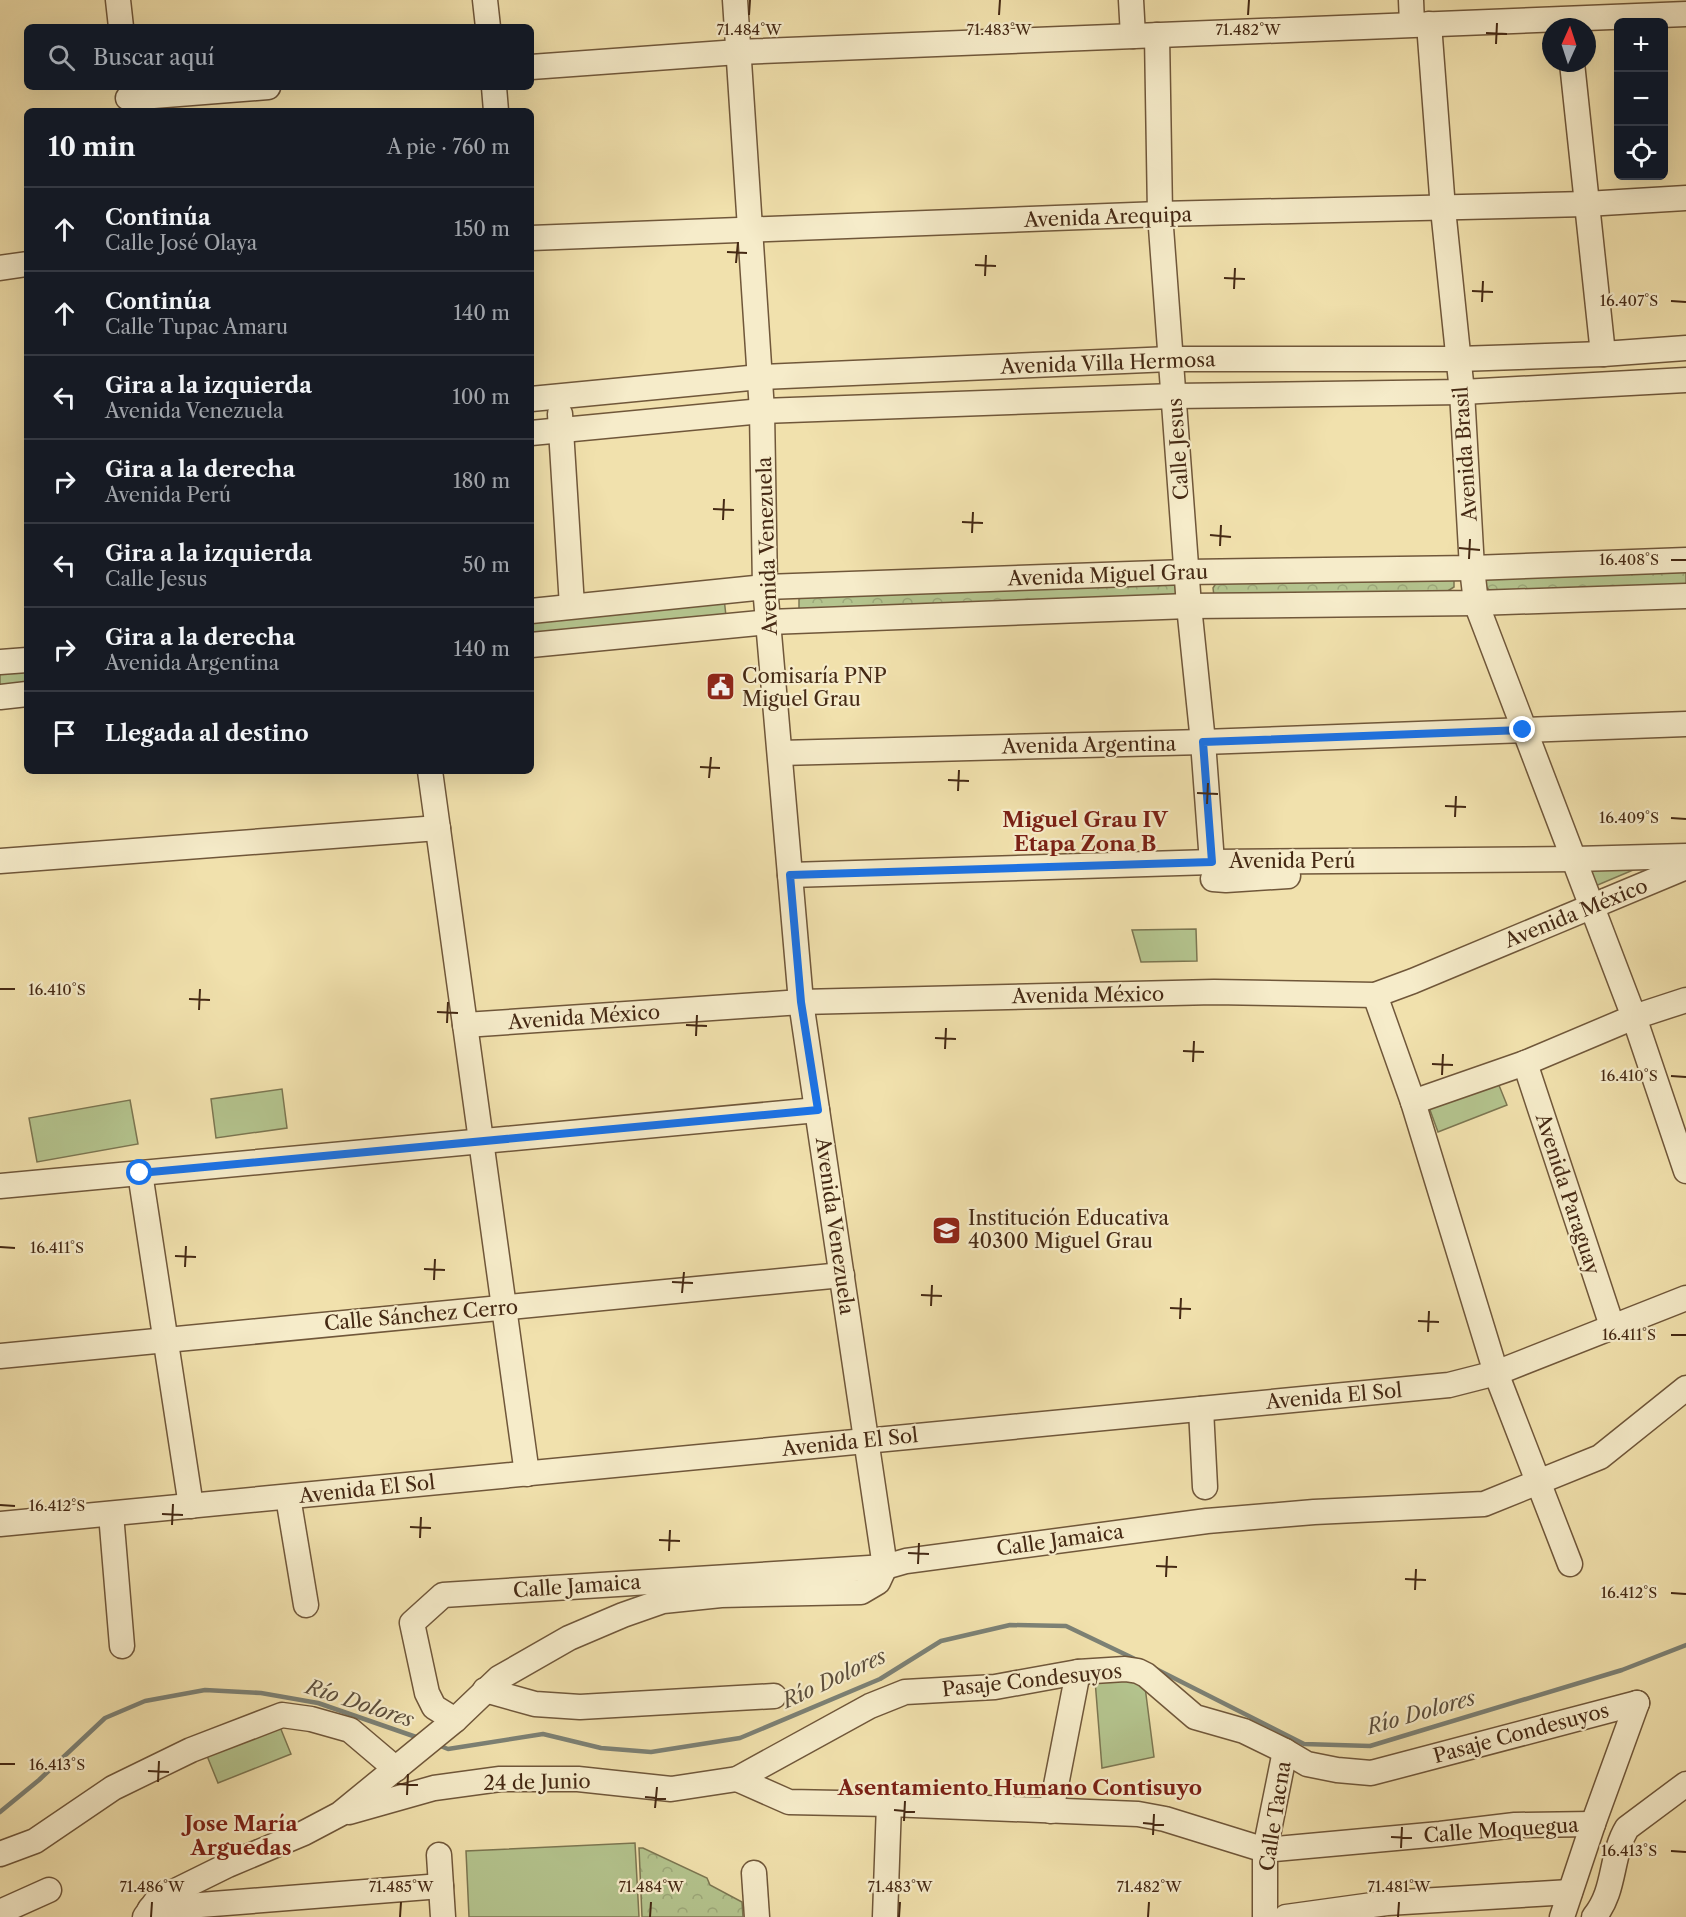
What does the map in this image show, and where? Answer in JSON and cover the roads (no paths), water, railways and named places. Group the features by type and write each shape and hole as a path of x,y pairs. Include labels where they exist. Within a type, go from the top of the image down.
{"street":[{"path":"118,0 121,24"},
{"path":"485,0 488,24"},
{"name":"Avenida Venezuela","path":"735,0 762,411 765,587 801,1002 885,1567"},
{"name":"Calle Jesus","path":"1131,0 1145,36 1212,870"},
{"name":"Avenida Brasil","path":"1411,0 1420,24 1443,209 1462,392 1476,603 1634,1017 1686,1171"},
{"path":"1596,21 1686,14"},
{"path":"534,67 738,52 1420,24 1542,23"},
{"path":"1573,72 1603,354"},
{"path":"128,99 233,90"},
{"path":"494,90 496,108"},
{"name":"Avenida Arequipa","path":"534,238 1160,214 1443,209 1686,198"},
{"path":"0,268 24,264"},
{"name":"Avenida Villa Hermosa","path":"534,399 760,377 1170,359 1458,359 1603,354 1686,348"},
{"name":"Avenida Villa Hermosa","path":"534,433 762,411 1174,396 1462,392 1686,380"},
{"path":"558,396 572,606"},
{"name":"Avenida Miguel Grau","path":"534,610 765,587 1188,572 1472,568 1686,560"},
{"name":"Avenida Miguel Grau","path":"534,645 769,622 1189,606 1476,603 1686,596"},
{"path":"0,662 24,660"},
{"path":"0,697 24,694"},
{"name":"Avenida Argentina","path":"780,753 1203,742 1686,724"},
{"path":"430,774 527,1474"},
{"path":"0,861 438,828"},
{"name":"Avenida Perú","path":"790,875 1212,870 1226,880 1334,873 1376,861 1686,856"},
{"name":"Avenida México","path":"465,1025 801,1002 1214,992 1375,994 1413,981 1686,867"},
{"path":"1375,994 1413,1102 1496,1373 1537,1484 1570,1563"},
{"path":"1413,1102 1525,1063 1634,1017 1686,1000"},
{"name":"Avenida Paraguay","path":"1525,1063 1612,1326"},
{"path":"0,1186 818,1110"},
{"path":"140,1173 191,1506"},
{"name":"Calle Sánchez Cerro","path":"0,1356 842,1275"},
{"name":"Avenida El Sol","path":"0,1524 1449,1385 1496,1373 1686,1298"},
{"name":"Calle Jamaica","path":"451,1723 434,1707 427,1693 412,1623 443,1595 885,1567 917,1560 1207,1521 1314,1512 1484,1504 1600,1457 1686,1388"},
{"path":"1201,1409 1205,1487"},
{"path":"288,1497 306,1605"},
{"path":"111,1514 122,1646"},
{"path":"146,1914 157,1900 228,1865 304,1833 340,1814 451,1723 499,1678 569,1638 663,1601 721,1595 861,1592 879,1582 885,1567"},
{"name":"Pasaje Condesuyos","path":"736,1779 870,1706 905,1692 995,1687 1078,1672 1125,1669 1138,1671 1152,1679 1195,1717 1244,1731 1285,1750 1307,1764 1371,1773 1637,1703 1593,1824"},
{"path":"1051,1811 1078,1672"},
{"path":"485,1690 535,1704 580,1707 774,1696"},
{"path":"0,1854 35,1841 113,1788 191,1750 282,1714 350,1730 401,1765"},
{"name":"Calle Tacna","path":"1265,1917 1265,1850 1285,1750"},
{"name":"24 de Junio","path":"340,1814 434,1788 500,1779 578,1779 671,1789 736,1779"},
{"name":"Calle Moquegua","path":"736,1779 789,1802 889,1804 1147,1816 1265,1850 1429,1836 1515,1825 1593,1824"},
{"path":"1594,1917 1602,1907 1610,1888 1621,1838 1627,1828 1686,1784"},
{"path":"885,1917 889,1804"},
{"path":"1562,1917 1593,1824"},
{"path":"439,1855 443,1917"},
{"path":"754,1873 757,1917"},
{"path":"146,1914 441,1886"},
{"path":"0,1912 50,1890"},
{"path":"1286,1917 1387,1903 1570,1892"},
{"path":"1387,1903 1435,1917"}],"waterway":[{"name":"Río Dolores","path":"438,1745 448,1749 543,1734 601,1748 651,1752 740,1738 880,1679 941,1641 1010,1625 1066,1626 1137,1660"},
{"name":"Río Dolores","path":"1156,1669 1304,1744 1370,1746 1622,1670 1686,1645"},
{"name":"Río Dolores","path":"0,1812 39,1780 105,1718 145,1701 205,1690 261,1693 318,1703 419,1738"}],"place":[{"name":"Comisaría PNP Miguel Grau","path":"721,687"},
{"name":"Institución Educativa 40300 Miguel Grau","path":"947,1230"}],"district":[{"name":"Miguel Grau IV Etapa Zona B","path":"1085,831"},
{"name":"Asentamiento Humano Contisuyo","path":"1020,1787"},
{"name":"Jose María Arguedas","path":"241,1835"}]}
